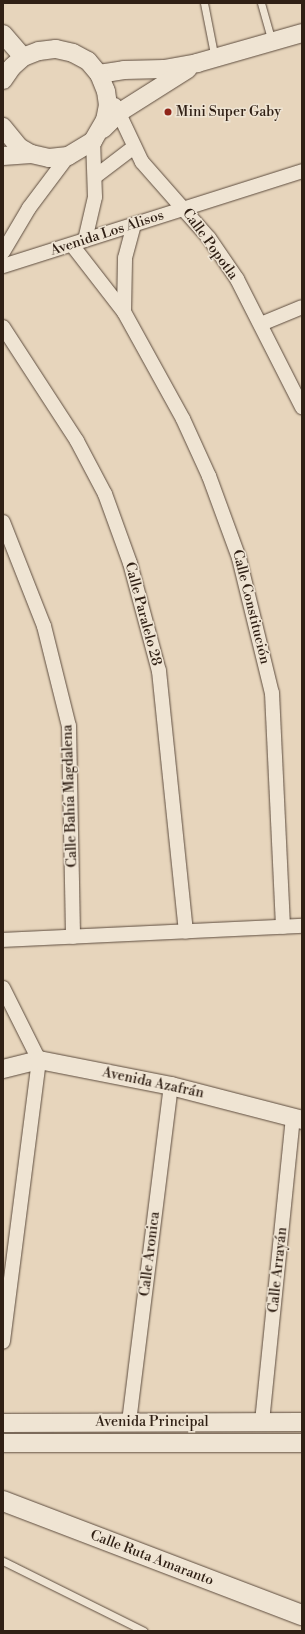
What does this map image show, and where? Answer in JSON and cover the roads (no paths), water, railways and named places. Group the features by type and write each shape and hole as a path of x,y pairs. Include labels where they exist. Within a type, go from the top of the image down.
{"main road":[{"name":"Calle Ruta Amaranto","path":"3,1501 302,1615"}],"street":[{"path":"99,74 124,70 164,70 197,64 302,33"},
{"path":"3,34 23,58"},
{"path":"3,80 12,67 23,58 45,50 56,49 73,53 88,61 99,74 106,91 106,112 96,137 95,197 79,242"},
{"path":"3,252 30,208 68,156 96,137 120,112 197,64"},
{"name":"Calle Popotla","path":"106,91 120,112 134,147 142,162 183,207 237,279 302,407"},
{"path":"3,126 19,147 31,154"},
{"path":"96,176 134,147"},
{"path":"3,156 31,154 50,158 68,156"},
{"name":"Avenida Los Alisos","path":"3,266 134,225 183,207 302,171"},
{"name":"Calle Constitución","path":"124,312 125,258 134,225"},
{"name":"Calle Constitución","path":"79,242 124,312 183,419 212,482 239,558 272,692 284,927"},
{"path":"261,324 302,307"},
{"name":"Calle Paralelo 28","path":"3,328 77,441 105,494 130,563 159,671 186,932"},
{"name":"Calle Bahía Magdalena","path":"3,522 44,626 69,726 73,937"},
{"path":"3,940 302,926"},
{"path":"3,988 39,1060 3,1342"},
{"name":"Avenida Azafrán","path":"3,1069 39,1060 171,1086 298,1119"},
{"name":"Calle Aronica","path":"128,1422 171,1086"},
{"name":"Calle Arrayán","path":"262,1422 298,1119"},
{"name":"Avenida Principal","path":"3,1423 302,1422"},
{"name":"Avenida Principal","path":"3,1443 302,1443"}],"lane":[{"path":"204,3 215,59"},
{"path":"261,3 272,42"},
{"path":"3,1561 144,1631"}],"place":[{"name":"Mini Super Gaby","path":"168,112"}]}
